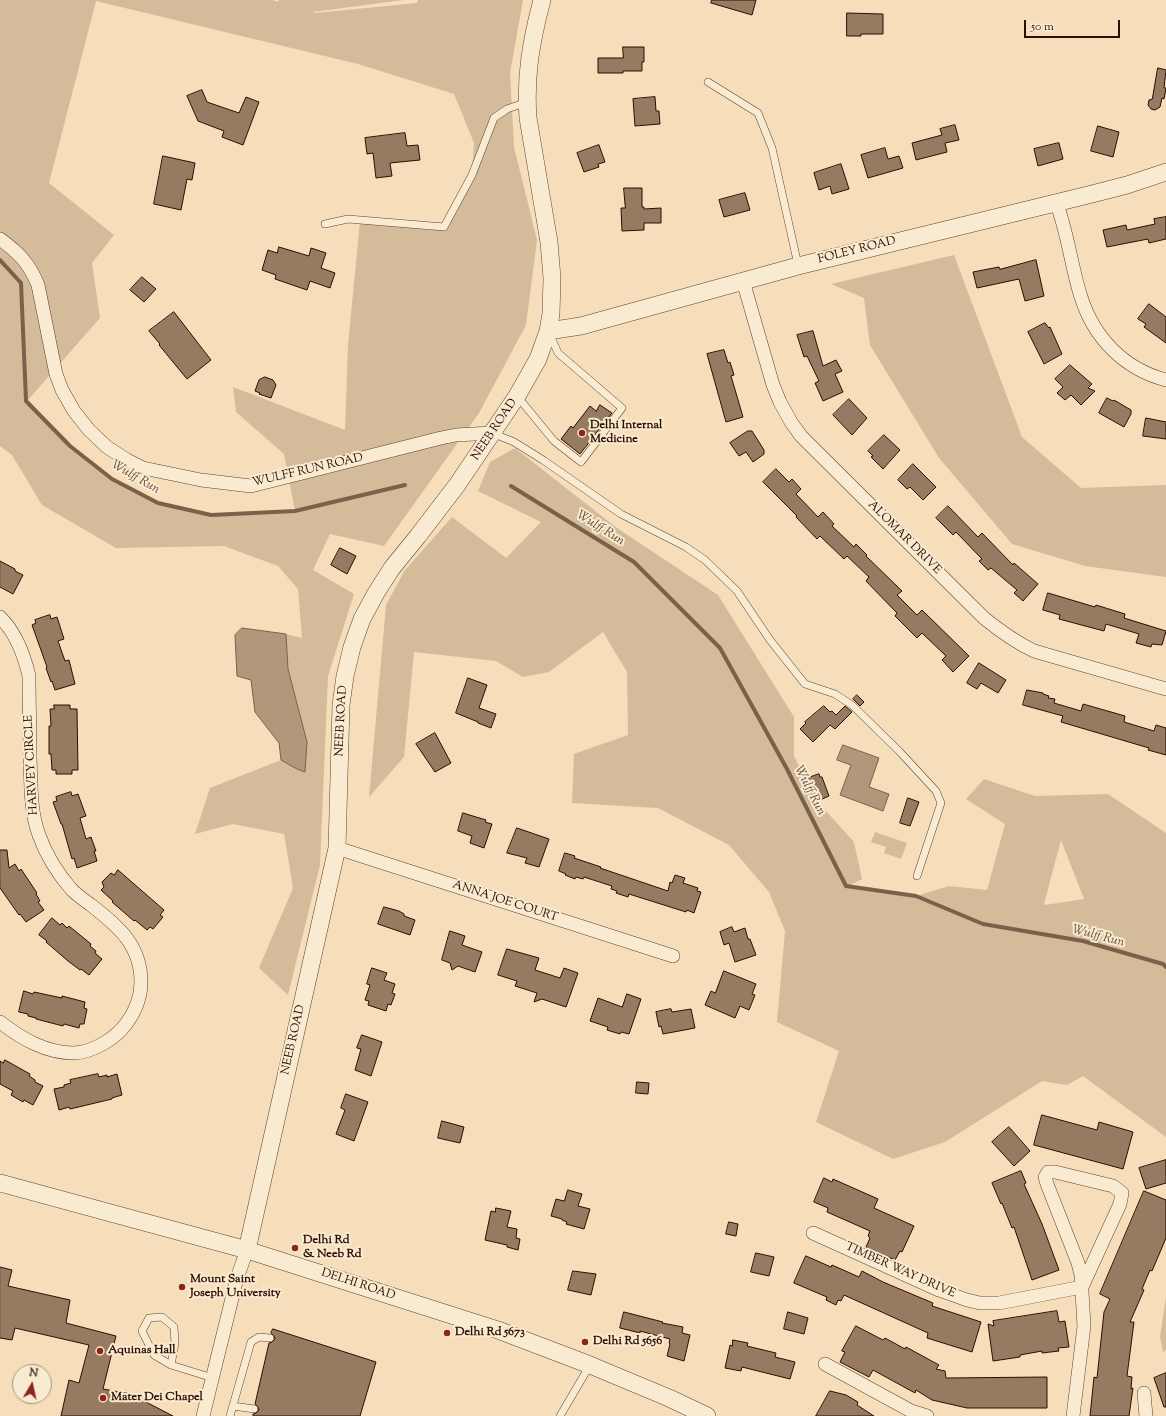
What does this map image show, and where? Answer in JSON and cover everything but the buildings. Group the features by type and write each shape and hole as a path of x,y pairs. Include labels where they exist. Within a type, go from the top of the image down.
{"street":[{"name":"NEEB ROAD","path":"203,1416 237,1278 247,1250 337,848 341,706 345,676 352,647 360,626 376,593 392,568 457,485 517,396 538,359 548,331 552,290 550,256 528,118 527,102 528,63 533,33 542,0"},
{"name":"FOLEY ROAD","path":"548,331 581,326 798,266 1127,185 1166,172"},
{"path":"1056,202 1063,219 1080,296 1087,315 1096,331 1108,346 1122,359 1138,370 1155,378 1166,380"},
{"name":"WULFF RUN ROAD","path":"0,239 19,254 33,274 38,285 56,374 62,390 74,411 89,430 107,447 126,460 143,468 200,480 251,486 441,438 456,435 492,433"},
{"name":"ALOMAR DRIVE","path":"743,281 780,402 801,436 984,618 1017,643 1034,651 1166,689"},
{"name":"HARVEY CIRCLE","path":"0,617 19,645 26,662 29,676 31,788 34,820 39,836 52,863 73,891 106,917 125,935 138,958 141,980 137,1005 131,1018 122,1030 92,1049 72,1053 49,1049 30,1042 0,1022"},
{"name":"ANNA JOE COURT","path":"337,848 673,956"},
{"path":"1073,1416 1084,1326 1081,1274 1045,1177 1048,1172 1055,1172 1113,1186 1122,1192 1120,1204 1082,1287"},
{"name":"DELHI ROAD","path":"0,1183 247,1250 498,1330 590,1365 669,1398 707,1416"},
{"name":"TIMBER WAY DRIVE","path":"813,1233 939,1290 980,1303 999,1303 1082,1287"},
{"path":"825,1364 911,1411 927,1416"},
{"path":"1144,1393 1146,1416"}],"lane":[{"path":"708,82 758,113 772,148 798,266"},
{"path":"325,224 348,220 444,227 472,175 494,118 507,109 527,102"},
{"path":"517,396 554,441 581,462 622,408 558,353 548,331"},
{"path":"492,433 514,442 537,456 621,514 686,547 705,560 737,591 770,640 805,684 835,694 852,705 900,752 936,791 941,803 917,876"},
{"path":"170,1364 176,1343 174,1327 162,1317 149,1318 142,1331 154,1355 170,1364 213,1378"},
{"path":"230,1416 251,1342 259,1337 270,1338"},
{"path":"560,1416 590,1365"},
{"path":"233,1406 254,1409"}],"shaded area":[{"path":"0,0 272,0 278,2 279,0 403,0 313,12 315,13 417,3 418,0 523,0 510,73 514,147 537,240 526,325 479,413 384,546 330,534 313,570 354,594 328,676 320,865 288,995 259,968 293,888 284,834 233,824 195,834 210,788 281,760 297,769 307,742 288,669 286,634 302,638 298,589 278,566 224,546 116,548 42,505 12,455 0,446","holes":["96,1 358,64 454,94 474,143 472,175 445,227 360,221 348,345 345,430 233,387 236,412 284,454 295,511 211,515 158,503 112,479 70,446 27,401 100,318 92,263 114,235 49,183"]},
{"path":"954,255 1022,437 1081,488 1166,485 1166,577 1085,566 1012,544 939,458 870,345 864,298 831,284"},
{"path":"515,448 617,528 718,595 794,717 794,756 816,800 854,842 862,879 847,887 916,896 949,886 987,890 1005,824 966,799 984,779 1035,796 1108,794 1166,833 1166,1137 1083,1076 1067,1085 1042,1081 945,1142 893,1159 816,1122 839,1051 777,1022 785,931 769,892 729,845 658,808 572,803 574,754 628,735 627,672 603,632 549,672 523,677 496,661 414,652 404,757 369,797 386,605 405,570 452,517 506,558 541,522 478,491 490,462","holes":["1061,840 1084,899 1044,904"]},
{"path":"242,628 286,634 288,669 307,742 305,772 281,760 279,743 255,712 251,680 237,676 235,635"},
{"path":"843,745 879,758 869,787 889,794 883,811 840,795 851,765 837,760"},
{"path":"875,832 907,843 901,859 884,853 886,847 871,842"},
{"path":"1166,1297 1166,1350 1163,1352 1160,1337"}],"waterway":[{"name":"Wulff Run","path":"0,260 21,283 26,401 70,446 112,479 158,503 211,515 295,511 405,485"},
{"name":"Wulff Run","path":"511,486 634,562 720,648 787,769 846,886 916,896 983,924 1083,941 1163,964 1166,967"}],"place":[{"name":"Delhi Internal Medicine","path":"582,433"},
{"name":"Delhi Rd & Neeb Rd","path":"295,1248"},
{"name":"Mount Saint Joseph University","path":"182,1287"},
{"name":"Delhi Rd 5673","path":"447,1333"},
{"name":"Delhi Rd 5656","path":"585,1342"},
{"name":"Aquinas Hall","path":"100,1351"},
{"name":"Mater Dei Chapel","path":"103,1398"}]}
